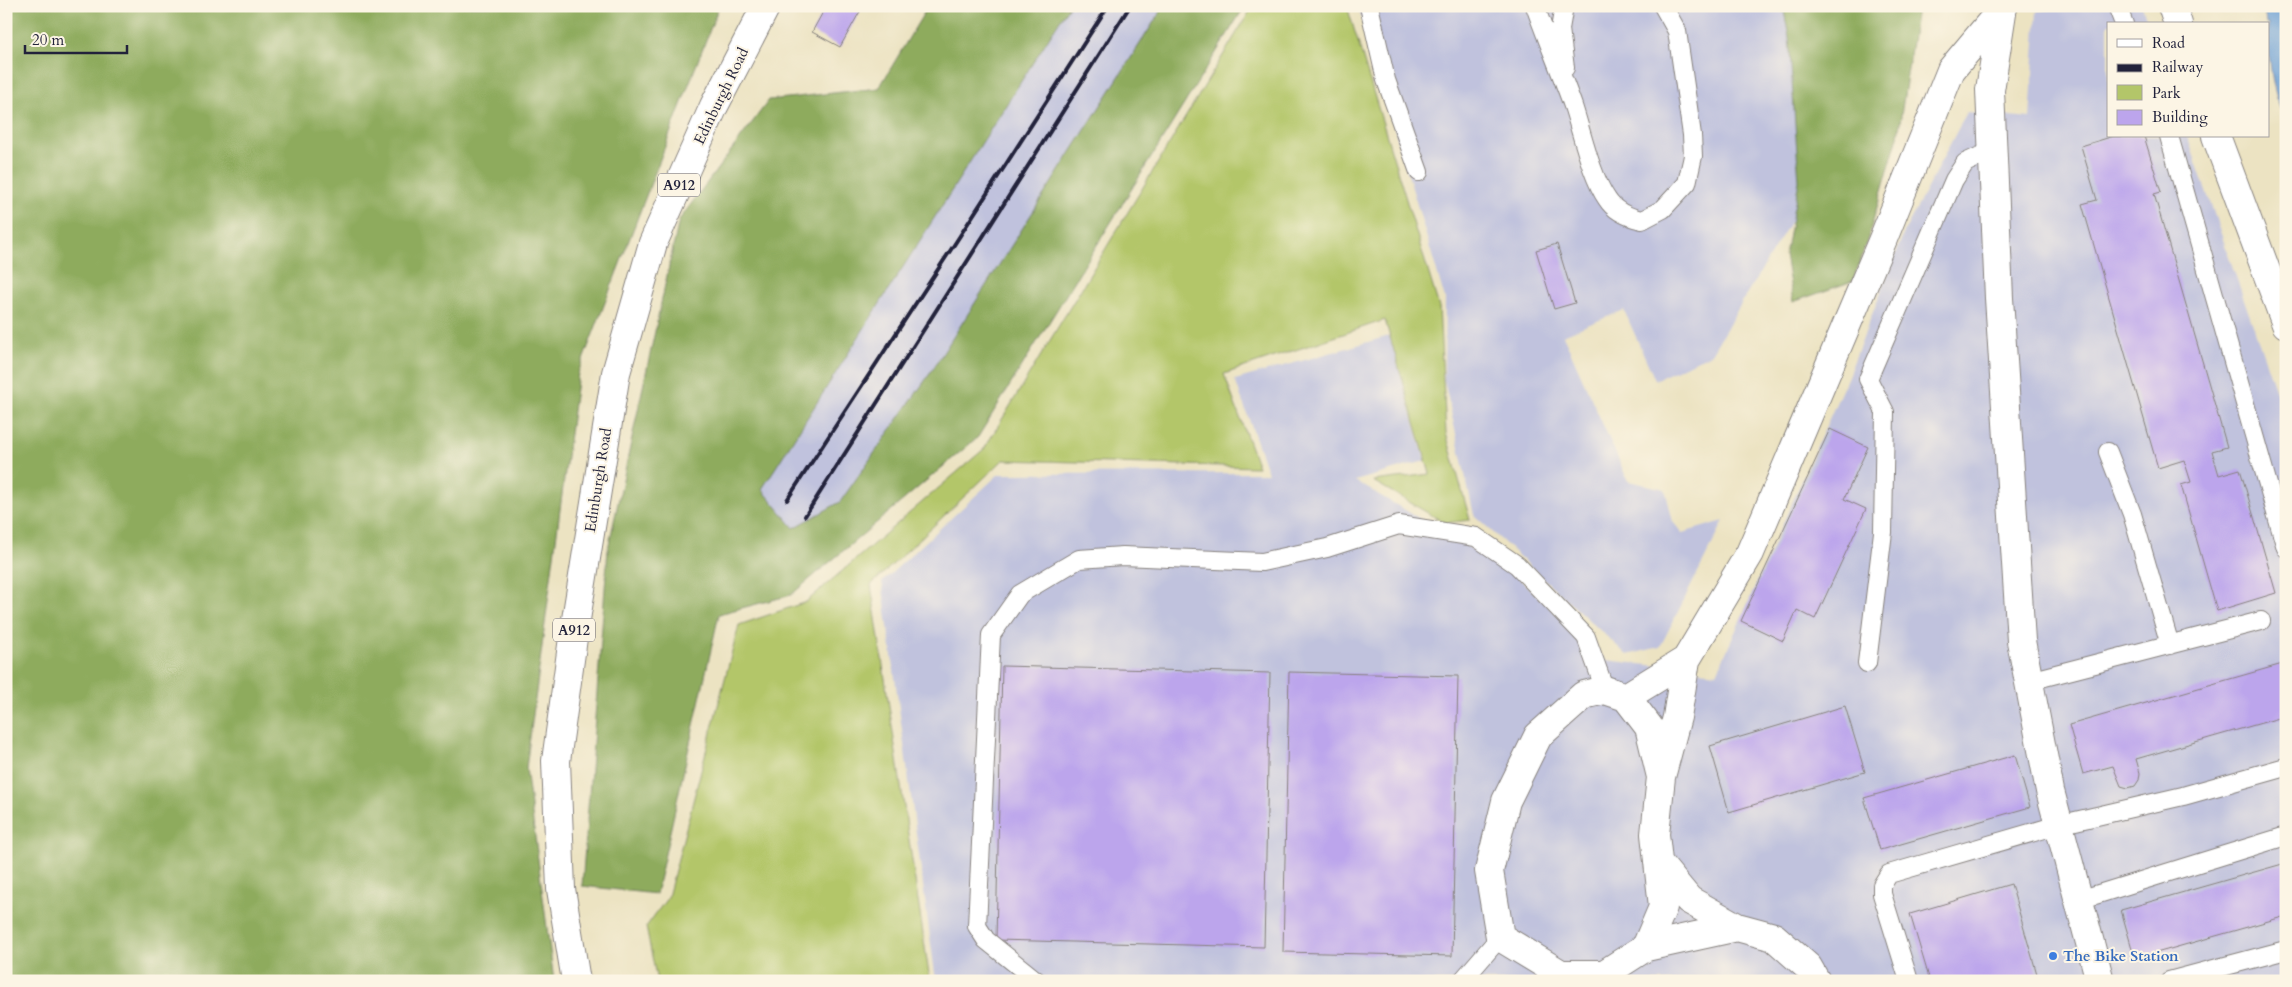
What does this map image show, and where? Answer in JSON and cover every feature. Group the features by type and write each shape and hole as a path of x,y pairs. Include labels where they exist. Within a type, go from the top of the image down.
{"street":[{"name":"Edinburgh Road","path":"576,981 560,889 556,761 573,638 616,373 653,243 714,106 766,6"},
{"path":"2172,6 2177,22"},
{"path":"2003,7 1990,90 1999,298 2020,631 2050,791 2100,981"},
{"path":"1646,947 1663,907 1655,834 1661,777 1677,717 1686,660 1750,553 1883,239 1951,70 2003,7"},
{"path":"2217,138 2286,324"},
{"path":"1686,660 1616,693 1584,695 1538,736 1506,801 1489,871 1500,937 1560,977 1604,974 1646,947 1737,927"},
{"path":"1616,693 1648,727 1661,777"},
{"path":"1660,866 1689,900 1737,927 1774,936 1808,967 1816,981"}],"lane":[{"path":"1369,6 1386,80 1419,172"},
{"path":"1534,6 1564,84 1598,182 1607,200 1617,211 1629,218 1642,220 1663,209 1687,183 1693,156 1692,135 1677,31 1662,6"},
{"path":"1564,6 1560,29 1565,60 1564,84"},
{"path":"2117,6 2123,22"},
{"path":"2170,138 2286,548"},
{"path":"1867,663 1883,532 1885,412 1868,379 1954,180 1965,163 1993,150"},
{"path":"2108,452 2132,514 2170,645"},
{"path":"1037,981 986,940 977,926 991,635 1020,594 1079,559 1123,556 1262,562 1327,548 1399,525 1476,537 1517,565 1586,638 1616,693"},
{"path":"2029,681 2261,621"},
{"path":"1909,981 1882,894 1882,885 1890,874 2058,825 2183,796 2286,766"},
{"path":"2079,900 2286,836"},
{"path":"1462,981 1500,937"},
{"path":"2169,981 2286,950"}],"shaded area":[{"path":"1069,6 1164,6 929,375 840,502 794,528 762,489"},
{"path":"1358,6 1799,6 1805,47 1798,209 1711,354 1655,380 1624,310 1563,335 1628,481 1665,489 1673,522 1682,533 1724,521 1660,647 1627,655 1474,515 1444,380 1445,299"},
{"path":"2077,6 2142,6 2147,22 2107,22 2107,138 2188,138 2286,420 2286,981 936,981 882,582 999,474 1268,473 1235,380 1389,336 1425,461 1355,481 1512,572 1606,660 1717,673 1848,376 1905,230 1967,112 2030,118 2037,11"}],"green space":[{"path":"6,6 719,6 578,373 526,768 554,981 6,981"},
{"path":"928,6 1069,6 762,489 794,528 840,502 929,375 1164,6 1245,6 978,437 791,595 719,614 656,894 582,886 608,549 679,220 769,100 879,88"},
{"path":"1253,6 1347,6 1439,307 1446,433 1470,520 1445,523 1373,481 1430,474 1385,320 1224,374 1258,467 1003,460 871,585 930,981 657,981 646,927 668,897 739,625 806,602 984,449"},
{"path":"1783,6 1915,6 1916,15 1898,136 1867,241 1853,281 1793,302 1785,255 1799,181 1789,37"}],"water":[{"path":"2264,6 2286,6 2286,123 2277,99 2272,75 2270,22 2266,22"}],"building":[{"path":"819,6 863,6 840,47 812,32 823,12"},
{"path":"2107,138 2145,138 2161,192 2154,194 2227,447 2212,451 2219,475 2240,469 2276,593 2217,611 2181,485 2191,482 2184,460 2158,468 2082,204 2097,200 2081,146"},
{"path":"1557,244 1575,303 1554,309 1536,250"},
{"path":"1830,429 1868,447 1844,499 1866,509 1815,619 1797,610 1783,641 1741,621"},
{"path":"2286,663 2286,716 2136,759 2140,773 2139,780 2135,786 2128,788 2121,786 2113,766 2083,774 2069,725"},
{"path":"1002,666 1270,673 1264,947 996,940"},
{"path":"1289,672 1458,676 1452,956 1283,952"},
{"path":"1845,706 1865,772 1729,812 1710,746"},
{"path":"2015,755 2030,807 1880,850 1864,798"},
{"path":"2286,863 2286,916 2135,959 2121,910"},
{"path":"2011,884 2039,981 1930,981 1910,914"}],"railway":[{"path":"787,500 1108,6"},
{"path":"805,516 1130,6"}],"place":[{"name":"The Bike Station","path":"2053,956"}]}
